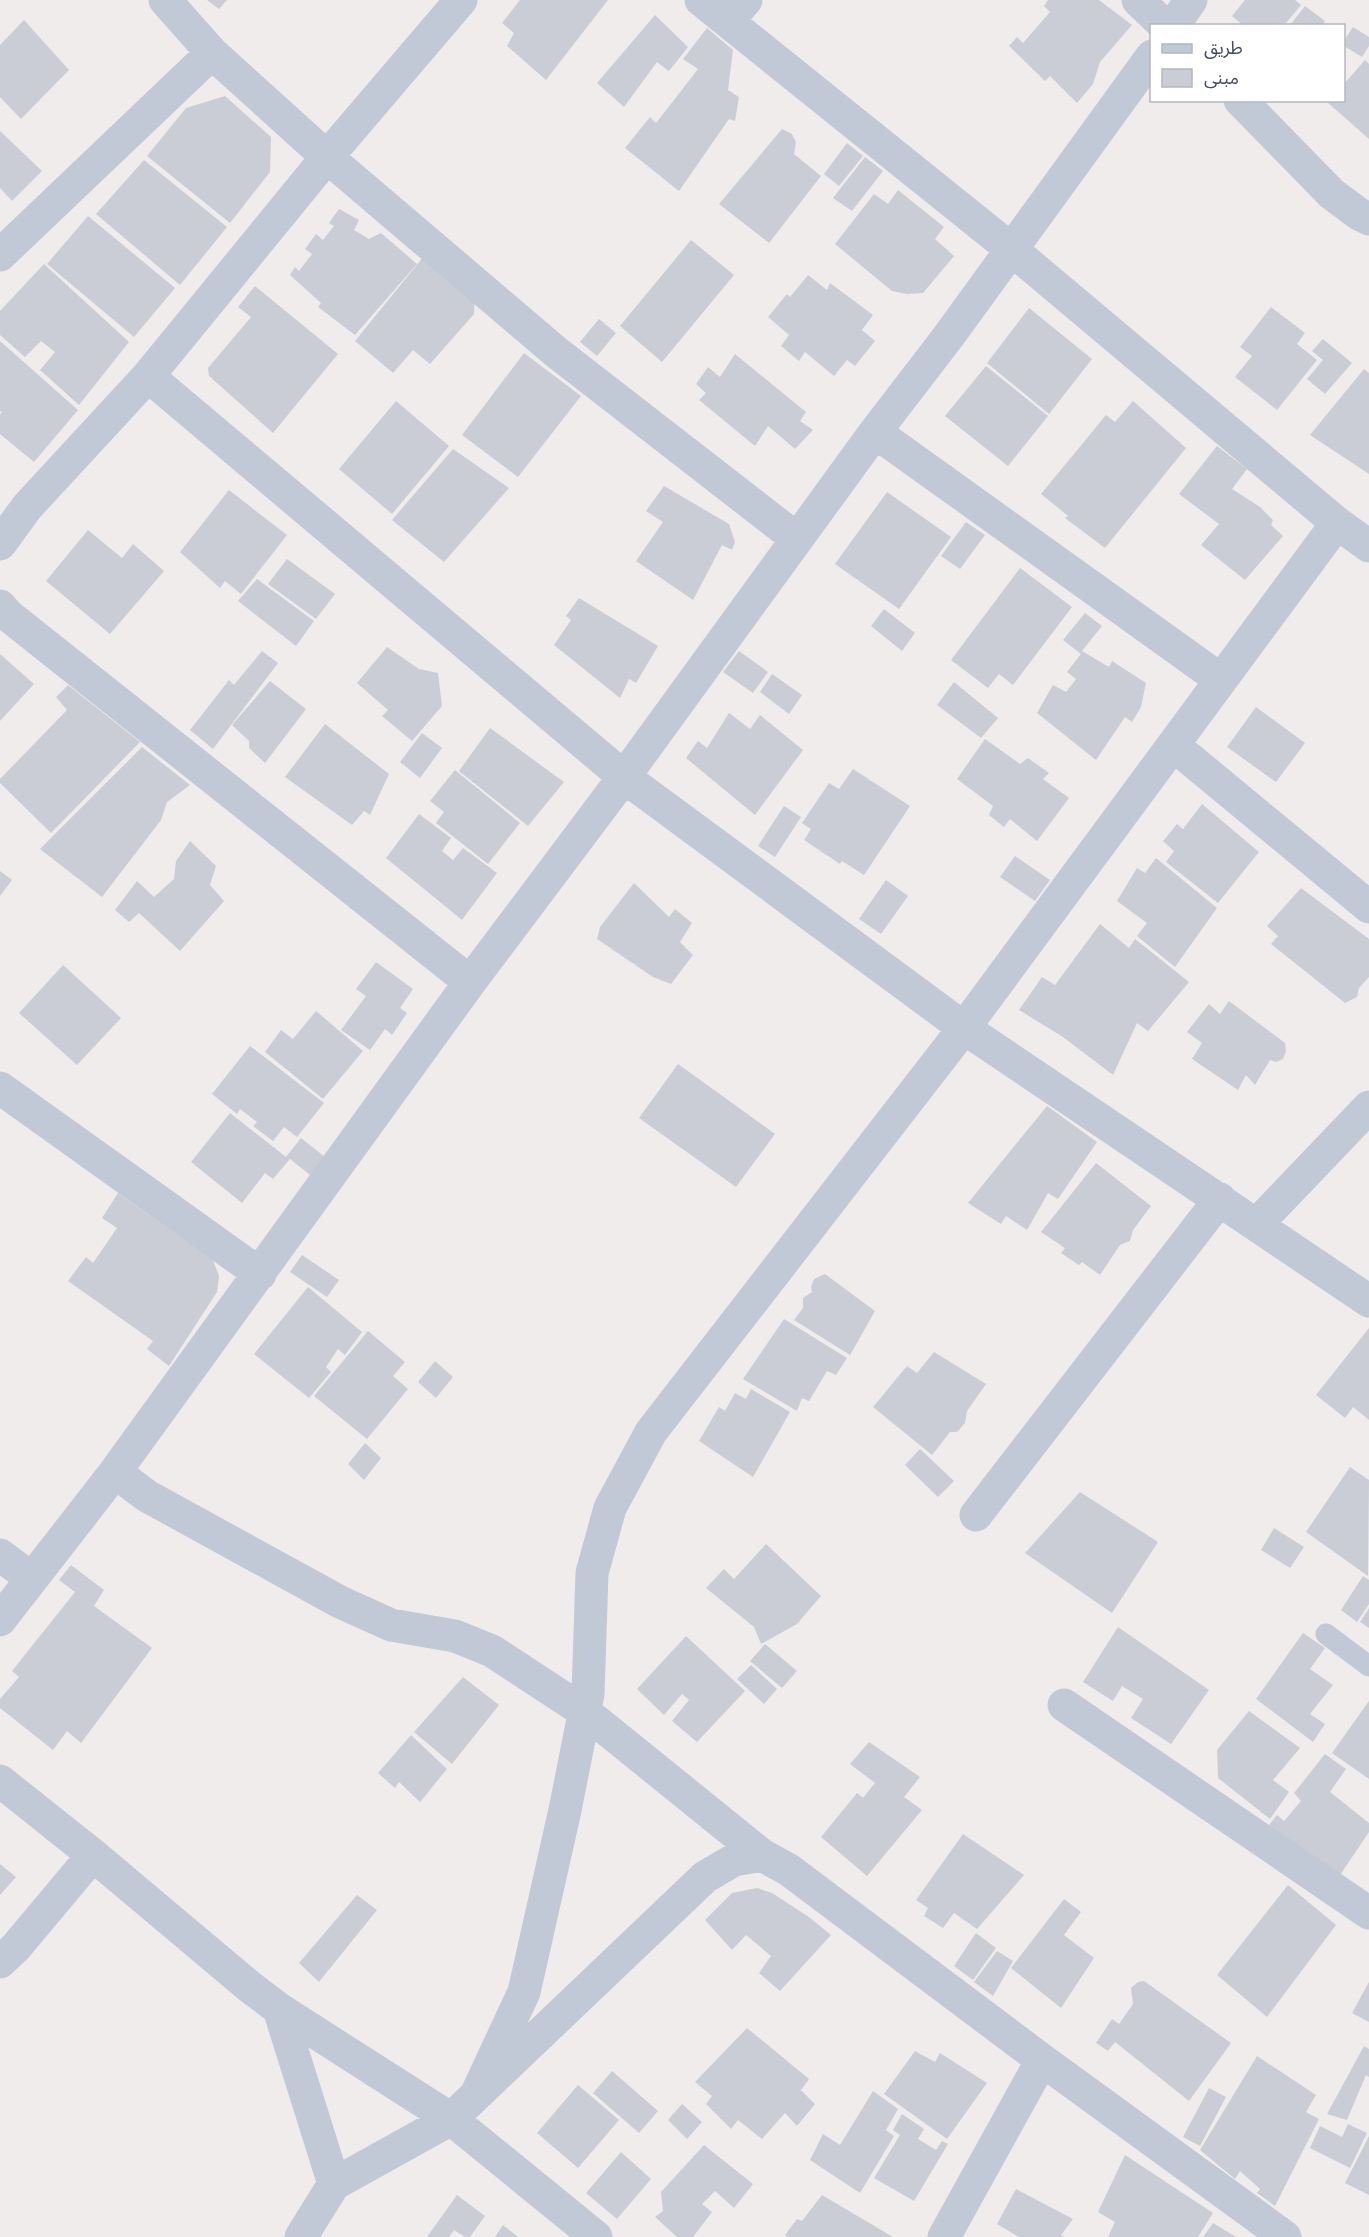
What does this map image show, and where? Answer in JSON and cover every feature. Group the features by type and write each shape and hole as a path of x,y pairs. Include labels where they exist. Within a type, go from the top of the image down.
{"street":[{"path":"165,0 212,53 327,157 556,351 797,540"},
{"path":"0,544 27,507 148,376 327,157 461,0"},
{"path":"701,0 737,10 1011,249 1337,523 1369,546"},
{"path":"1138,0 1163,24"},
{"path":"1174,24 1191,0"},
{"path":"0,255 212,53"},
{"path":"0,1620 115,1472 470,982 624,777 1150,59"},
{"path":"1242,102 1332,194 1369,219"},
{"path":"148,376 624,777 964,1028 1369,1301"},
{"path":"875,432 1221,680"},
{"path":"476,2095 524,1992 588,1694 592,1573 610,1508 651,1432 964,1028 1337,523"},
{"path":"0,606 18,624 470,982"},
{"path":"1173,745 1369,907"},
{"path":"0,1088 260,1274"},
{"path":"1257,1224 1369,1107"},
{"path":"976,1515 1220,1199"},
{"path":"115,1472 147,1496 340,1602 391,1625 455,1636 492,1651 585,1712 762,1855 789,1870 1042,2060 1285,2237"},
{"path":"0,1555 31,1578"},
{"path":"1064,1705 1369,1913"},
{"path":"0,1781 93,1855 250,1988 451,2119 596,2237"},
{"path":"0,1962 16,1947 93,1855"},
{"path":"301,2237 334,2184 451,2119 705,1877 734,1860 762,1855"},
{"path":"279,2008 334,2184"},
{"path":"944,2237 1042,2060"}],"lane":[{"path":"1326,1634 1369,1666"}],"building":[{"path":"207,0 227,0 219,9"},
{"path":"520,0 608,0 546,80 507,46 514,33 502,23"},
{"path":"1048,0 1099,0 1132,25 1100,62 1093,84 1077,103 1050,76 1045,81 1009,46 1017,37 1023,43 1050,12 1044,6"},
{"path":"1245,0 1295,0 1301,5 1287,24 1242,24 1232,16"},
{"path":"1305,6 1325,21 1323,24 1291,24"},
{"path":"655,15 688,47 669,71 657,62 624,107 597,83"},
{"path":"24,20 69,70 21,119 0,97 0,45"},
{"path":"1353,27 1369,37 1369,46 1362,57 1345,47 1345,39"},
{"path":"707,28 733,50 728,90 739,97 735,121 729,119 679,191 625,148 650,117 656,123 698,69 683,59"},
{"path":"1365,60 1369,64 1369,139 1327,102 1345,102 1345,83"},
{"path":"225,96 271,137 270,172 230,223 147,156 186,108"},
{"path":"782,129 792,134 796,142 794,154 821,176 769,243 719,204"},
{"path":"0,131 42,171 12,201 0,188"},
{"path":"847,143 863,156 839,186 824,174"},
{"path":"865,157 883,171 852,211 833,198"},
{"path":"144,160 227,227 180,285 96,214"},
{"path":"898,190 944,227 935,239 954,256 923,293 907,294 892,291 835,244 874,194 888,204"},
{"path":"339,209 359,220 354,230 369,239 381,233 417,264 355,335 318,307 321,303 290,275 295,267 299,271 312,254 305,249 316,234 323,240 334,226 329,223"},
{"path":"88,216 175,288 134,337 47,264"},
{"path":"691,240 734,275 662,362 620,326"},
{"path":"424,256 475,297 474,314 430,364 413,350 393,373 355,341"},
{"path":"44,264 129,342 79,405 40,370 55,352 41,341 25,357 0,335 0,311"},
{"path":"808,275 827,290 830,283 873,315 862,330 875,341 855,366 847,360 834,376 805,352 799,361 781,346 789,335 768,317 787,294 790,297"},
{"path":"255,286 338,354 273,433 209,376 208,368 251,317 238,307"},
{"path":"1271,307 1305,333 1297,344 1317,360 1277,410 1235,377 1252,356 1240,347"},
{"path":"1029,308 1092,359 1049,414 987,363"},
{"path":"599,319 616,333 597,356 580,342"},
{"path":"1323,339 1352,363 1325,394 1307,379 1323,360 1312,351"},
{"path":"0,341 78,410 34,462 0,434 2,412 0,411"},
{"path":"524,353 581,396 518,477 462,435"},
{"path":"735,354 806,412 800,421 813,430 795,449 768,426 755,446 699,400 706,393 696,384 708,367 720,377"},
{"path":"986,366 1048,416 1008,466 945,416"},
{"path":"1364,369 1369,373 1369,474 1310,435"},
{"path":"396,401 449,446 392,514 339,469"},
{"path":"1133,401 1186,448 1105,548 1065,518 1068,516 1041,494 1106,415 1115,422"},
{"path":"1217,446 1247,469 1232,489 1260,507 1273,520 1271,525 1283,536 1245,580 1201,545 1219,524 1179,494"},
{"path":"453,449 509,488 444,562 392,520"},
{"path":"664,486 729,524 735,542 732,550 722,545 693,600 636,561 663,522 646,511"},
{"path":"229,490 287,535 241,594 225,581 220,588 180,552"},
{"path":"887,492 951,537 899,609 835,564"},
{"path":"966,522 985,535 960,569 941,556"},
{"path":"88,530 122,558 133,544 164,571 110,634 46,581"},
{"path":"287,559 335,594 316,619 268,584"},
{"path":"1020,568 1072,607 1013,685 999,674 988,688 951,660"},
{"path":"257,579 314,621 296,646 238,601"},
{"path":"579,598 658,646 636,683 629,679 620,698 554,645 571,620 566,616"},
{"path":"884,609 915,633 902,651 871,626"},
{"path":"1085,613 1102,626 1082,651 1109,667 1112,661 1146,683 1141,707 1132,722 1125,717 1096,760 1037,713 1053,685 1066,692 1076,679 1067,672 1081,654 1063,640"},
{"path":"387,647 419,669 438,673 442,706 412,741 382,716 388,710 357,683"},
{"path":"262,651 278,663 213,749 190,730 229,680 234,685"},
{"path":"739,651 768,672 753,693 723,672"},
{"path":"0,654 34,684 0,721"},
{"path":"772,674 802,695 789,714 760,692"},
{"path":"270,681 306,709 265,763 249,748 249,741 232,725"},
{"path":"954,682 998,718 981,738 937,705"},
{"path":"68,685 140,742 51,833 0,783 0,779 67,710 56,697"},
{"path":"1256,707 1305,743 1276,782 1227,747"},
{"path":"729,713 750,729 760,715 803,750 755,815 686,758 698,741 707,748"},
{"path":"325,724 389,774 370,815 364,811 352,825 285,777"},
{"path":"490,728 564,782 528,826 459,771"},
{"path":"422,733 442,748 420,778 400,762"},
{"path":"985,739 1020,764 1028,758 1049,773 1043,779 1069,798 1037,841 1010,819 1004,827 989,815 993,806 957,779"},
{"path":"142,747 190,785 167,802 161,820 102,897 40,849"},
{"path":"853,769 910,806 864,875 842,861 840,864 804,840 811,829 802,823 829,783 839,789"},
{"path":"455,770 520,823 488,864 436,823 444,812 430,801"},
{"path":"1202,804 1259,852 1218,903 1166,862 1174,851 1163,841 1177,824 1183,829"},
{"path":"784,806 801,817 775,857 758,846"},
{"path":"419,814 451,838 442,851 453,860 463,848 497,873 462,920 386,858"},
{"path":"190,841 216,866 210,885 224,901 180,951 139,913 129,922 115,910 137,881 154,897 174,879 176,861"},
{"path":"1015,856 1050,880 1035,901 1000,877"},
{"path":"1156,858 1217,908 1175,967 1137,936 1147,923 1117,901 1137,868 1145,873"},
{"path":"0,871 12,880 0,896"},
{"path":"886,880 908,896 881,934 859,919"},
{"path":"634,883 669,917 675,909 692,923 680,942 693,955 671,984 653,977 597,939 600,927"},
{"path":"1301,888 1369,939 1369,977 1359,988 1357,997 1345,1003 1271,944 1278,936 1267,926"},
{"path":"1100,924 1129,948 1135,939 1189,982 1148,1031 1137,1023 1113,1075 1063,1037 1019,1010 1042,977 1055,985"},
{"path":"376,962 413,989 400,1008 407,1013 392,1035 385,1029 370,1050 341,1030 366,996 356,989"},
{"path":"63,965 121,1018 77,1065 19,1013"},
{"path":"1229,1001 1285,1043 1286,1051 1283,1059 1276,1062 1270,1060 1255,1085 1246,1075 1238,1090 1192,1059 1202,1043 1187,1032 1209,1004 1220,1014"},
{"path":"316,1011 363,1051 323,1099 265,1052 281,1030 293,1039"},
{"path":"250,1046 324,1103 297,1137 284,1127 273,1141 253,1126 257,1122 240,1109 237,1114 212,1094"},
{"path":"678,1064 775,1134 736,1187 639,1118"},
{"path":"1047,1106 1097,1142 1058,1199 1048,1193 1027,1230 1006,1216 1001,1224 968,1203"},
{"path":"230,1113 286,1157 301,1138 325,1157 310,1175 290,1159 273,1179 265,1173 242,1203 191,1162"},
{"path":"1096,1163 1151,1206 1133,1230 1130,1241 1120,1245 1100,1275 1082,1262 1079,1265 1061,1253 1065,1248 1041,1232"},
{"path":"118,1193 213,1260 219,1276 217,1292 169,1366 147,1349 153,1341 68,1281 86,1257 93,1263 117,1228 102,1218"},
{"path":"302,1255 339,1280 327,1297 290,1272"},
{"path":"825,1274 875,1311 850,1355 794,1320 803,1308 803,1298 812,1292 814,1279"},
{"path":"308,1287 362,1332 345,1355 338,1349 326,1367 331,1372 309,1398 254,1354"},
{"path":"784,1319 847,1358 836,1375 827,1371 809,1401 802,1398 797,1411 743,1379"},
{"path":"1369,1328 1369,1420 1353,1407 1345,1418 1316,1395"},
{"path":"368,1331 405,1362 393,1376 408,1389 367,1439 314,1396"},
{"path":"934,1352 986,1384 967,1411 965,1423 957,1432 950,1432 932,1455 873,1407 907,1366 917,1373"},
{"path":"435,1361 453,1377 436,1398 418,1382"},
{"path":"751,1389 790,1412 753,1477 699,1441 719,1407 725,1411 735,1393 746,1399"},
{"path":"365,1443 381,1458 364,1480 348,1464"},
{"path":"920,1449 954,1481 938,1497 905,1465"},
{"path":"1350,1467 1369,1480 1368,1576 1306,1532"},
{"path":"1080,1492 1158,1542 1112,1613 1025,1553"},
{"path":"1274,1528 1304,1547 1290,1568 1261,1550"},
{"path":"766,1544 821,1596 797,1624 761,1644 754,1627 706,1588 724,1569 734,1579"},
{"path":"71,1565 104,1590 94,1606 152,1648 81,1743 67,1731 53,1750 0,1708 0,1699 19,1677 12,1671 75,1592 59,1580"},
{"path":"1363,1576 1369,1580 1369,1604 1357,1622 1341,1610"},
{"path":"1369,1608 1369,1628 1360,1622"},
{"path":"1118,1627 1209,1690 1171,1744 1131,1718 1143,1699 1122,1686 1113,1701 1083,1682"},
{"path":"1303,1633 1325,1648 1310,1669 1333,1685 1310,1714 1325,1724 1313,1742 1256,1699"},
{"path":"686,1636 745,1691 697,1742 672,1721 689,1700 682,1694 664,1715 637,1689"},
{"path":"765,1644 797,1671 782,1688 750,1661"},
{"path":"751,1665 777,1689 764,1704 737,1679"},
{"path":"463,1677 499,1705 452,1764 414,1732"},
{"path":"1369,1701 1369,1779 1332,1753"},
{"path":"1249,1711 1300,1748 1273,1780 1289,1792 1270,1819 1218,1778 1217,1750"},
{"path":"411,1735 447,1769 420,1802 399,1782 395,1788 378,1773"},
{"path":"869,1742 920,1777 904,1797 922,1810 867,1876 821,1837 857,1793 863,1798 875,1783 850,1764"},
{"path":"1325,1754 1346,1769 1330,1792 1369,1823 1369,1832 1336,1881 1269,1825 1277,1815 1284,1821 1301,1801 1294,1793"},
{"path":"963,1834 1024,1875 977,1929 954,1913 943,1928 924,1916 928,1908 916,1900"},
{"path":"0,1864 16,1877 0,1895"},
{"path":"1288,1885 1336,1925 1267,2017 1217,1975"},
{"path":"757,1888 772,1893 809,1917 831,1935 780,1991 759,1973 771,1956 746,1935 732,1950 705,1920 732,1893"},
{"path":"357,1895 377,1910 319,1982 299,1963"},
{"path":"1064,1899 1081,1912 1064,1935 1094,1958 1061,2008 1011,1968"},
{"path":"976,1933 996,1948 973,1980 954,1966"},
{"path":"997,1951 1013,1961 993,1996 974,1982"},
{"path":"1144,1981 1231,2043 1189,2101 1115,2042 1108,2051 1096,2043 1112,2019 1119,2024 1133,2004 1131,1988 1138,1982"},
{"path":"1369,1982 1369,2022 1352,2013"},
{"path":"747,2028 809,2079 801,2090 815,2104 797,2126 785,2113 762,2139 738,2120 731,2129 706,2104 712,2096 695,2082"},
{"path":"1364,2046 1369,2049 1369,2077 1366,2075 1347,2120 1327,2114"},
{"path":"915,2051 935,2062 940,2053 987,2083 947,2139 884,2094"},
{"path":"1257,2056 1316,2095 1306,2112 1319,2119 1275,2206 1257,2193 1260,2189 1240,2171 1235,2179 1200,2150"},
{"path":"612,2071 658,2111 639,2133 593,2093"},
{"path":"578,2085 619,2120 578,2168 537,2133"},
{"path":"1209,2088 1226,2097 1200,2146 1183,2137"},
{"path":"873,2091 898,2109 886,2130 894,2136 860,2193 810,2160 823,2134 840,2145"},
{"path":"682,2104 702,2122 687,2139 668,2120"},
{"path":"902,2114 924,2129 918,2139 936,2150 942,2141 948,2144 914,2201 874,2178 900,2135 893,2130"},
{"path":"1348,2124 1367,2133 1350,2168 1310,2148 1320,2126 1342,2137"},
{"path":"1369,2136 1369,2195 1345,2183"},
{"path":"704,2145 753,2184 734,2208 715,2191 702,2204 712,2212 693,2237 677,2237 655,2217 663,2211 661,2192"},
{"path":"621,2152 651,2179 617,2219 586,2193"},
{"path":"1125,2155 1213,2213 1198,2237 1108,2237 1115,2222 1098,2212"},
{"path":"1016,2189 1073,2219 1061,2235 1064,2237 1019,2237 997,2224"},
{"path":"457,2195 485,2216 470,2237 465,2237 454,2230 449,2237 427,2237"},
{"path":"822,2195 893,2237 787,2237 785,2235 797,2219 802,2221"},
{"path":"1213,2223 1236,2237 1203,2237"},
{"path":"503,2225 518,2237 495,2237"}]}
